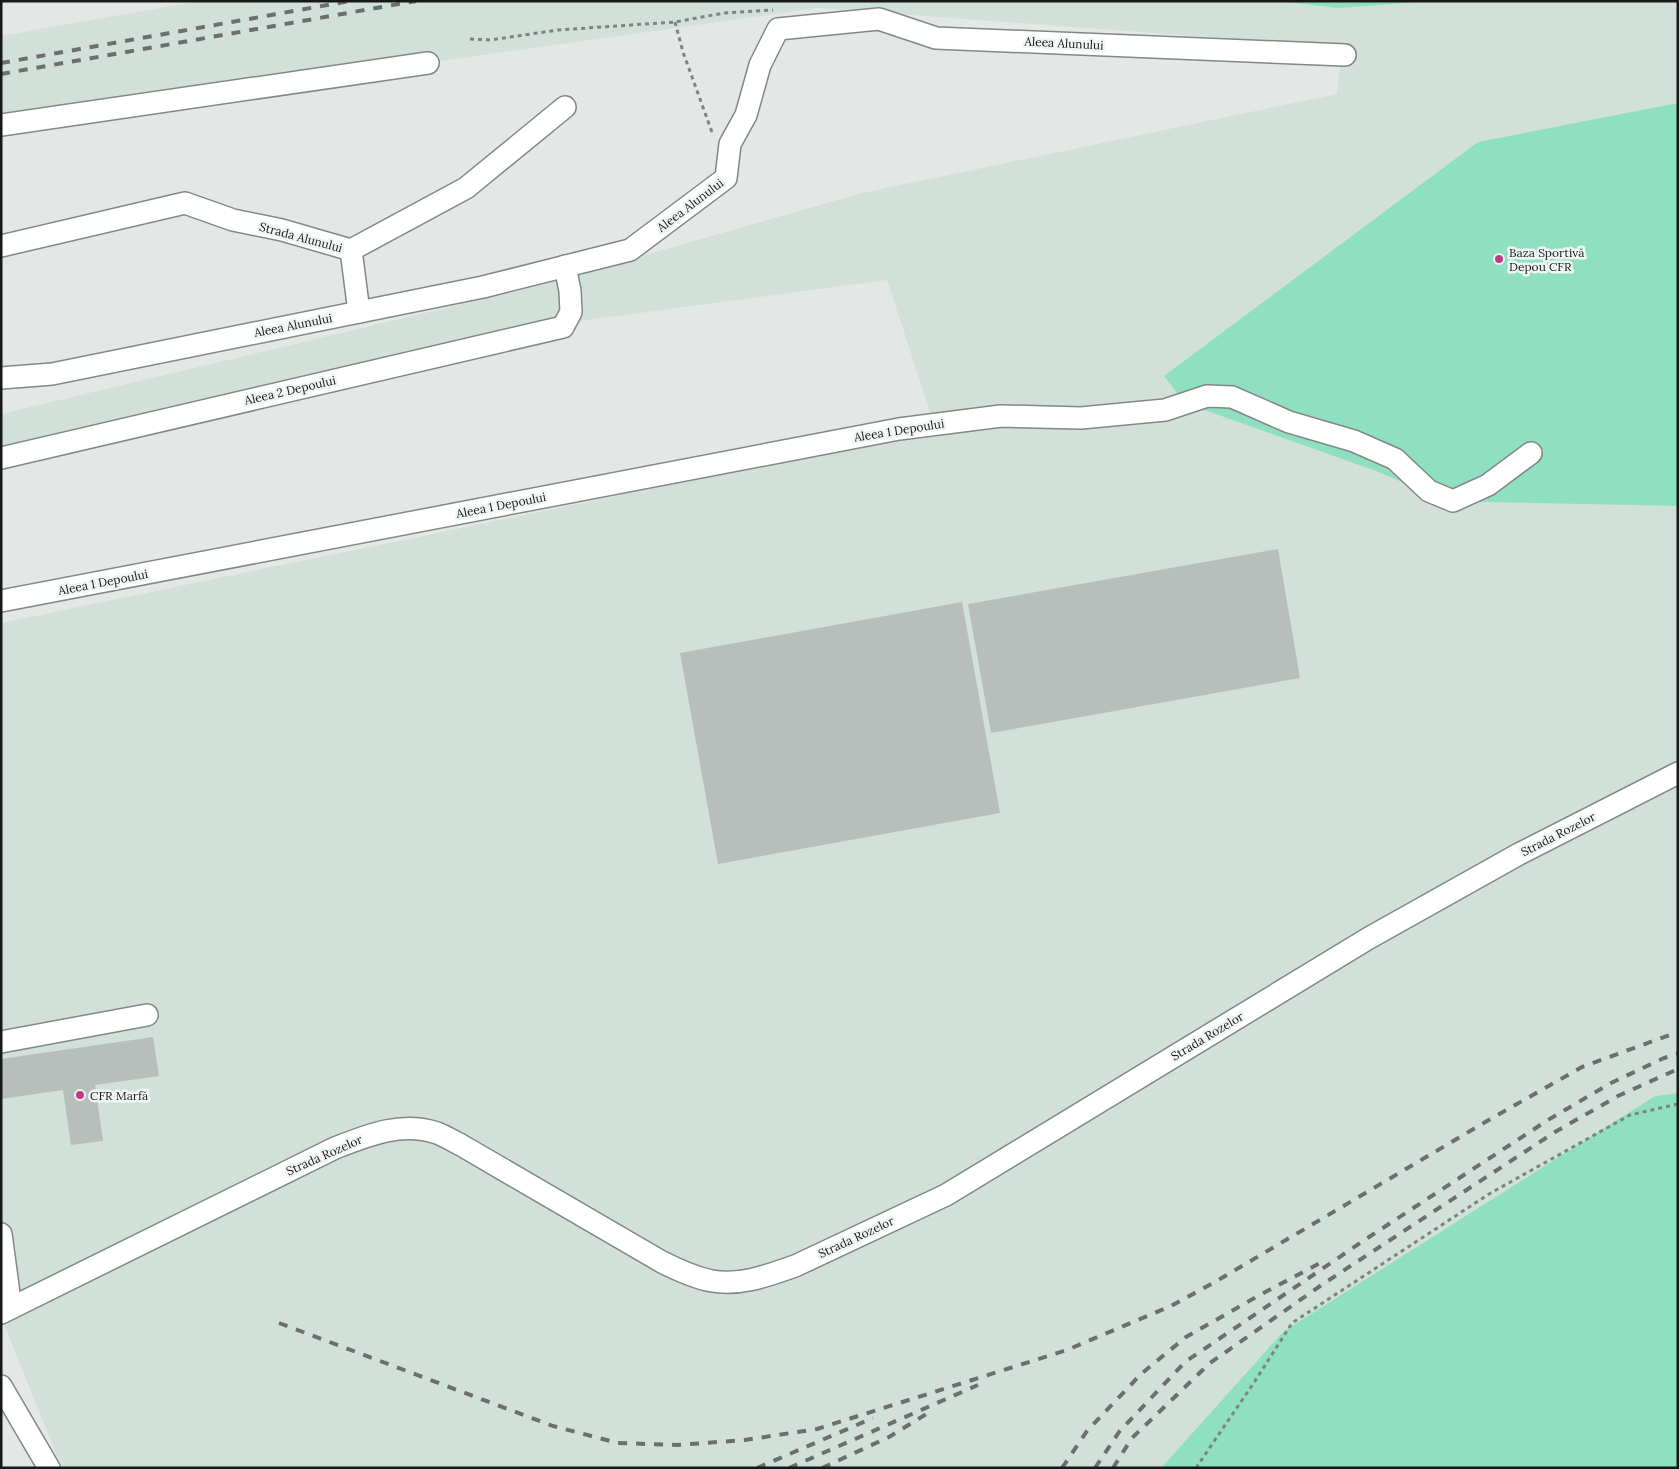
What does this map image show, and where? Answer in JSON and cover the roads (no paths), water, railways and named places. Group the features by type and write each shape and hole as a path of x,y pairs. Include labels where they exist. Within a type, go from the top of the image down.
{"street":[{"name":"Aleea Alunului","path":"1,378 52,374 483,287 630,250 726,178 730,144 746,115 760,65 778,29 879,19 936,38 1345,55"},
{"path":"1,125 428,63"},
{"name":"Strada Alunului","path":"1,246 186,203 233,220 282,230 351,250 466,188 564,107"},
{"path":"351,250 359,312"},
{"name":"Aleea 2 Depoului","path":"1,458 563,327 571,312 570,290 565,266"},
{"name":"Aleea 1 Depoului","path":"1,601 872,433 1001,416 1090,417 1166,410 1207,396 1232,397 1289,422 1354,441 1395,459 1429,491 1453,501 1488,485 1531,453"},
{"name":"Strada Rozelor","path":"6,1310 336,1148 374,1133 407,1128 436,1133 461,1145 662,1262 685,1273 713,1282 741,1282 769,1276 795,1266 946,1195 1369,938 1519,854 1678,773"},
{"path":"1,1042 147,1015"},
{"path":"1,1234 6,1310"},
{"path":"1,1386 49,1468"}],"railway":[{"path":"1,63 350,1"},
{"path":"1,74 416,1"},
{"path":"279,1323 553,1426 618,1443 677,1445 745,1440 817,1429 1067,1350 1171,1306 1582,1067 1678,1032"},
{"path":"1095,1468 1119,1432 1185,1362 1369,1237 1548,1120 1611,1083 1664,1058 1678,1054"},
{"path":"1113,1468 1132,1438 1210,1363 1323,1284 1555,1132 1618,1096 1678,1069"},
{"path":"1062,1468 1087,1431 1141,1374 1186,1337 1320,1263"},
{"path":"789,1468 978,1385"},
{"path":"822,1468 889,1437 928,1413"},
{"path":"757,1468 873,1418"}],"place":[{"name":"Baza Sportivă Depou CFR","path":"1499,259"},
{"name":"CFR Marfă","path":"80,1095"}]}
